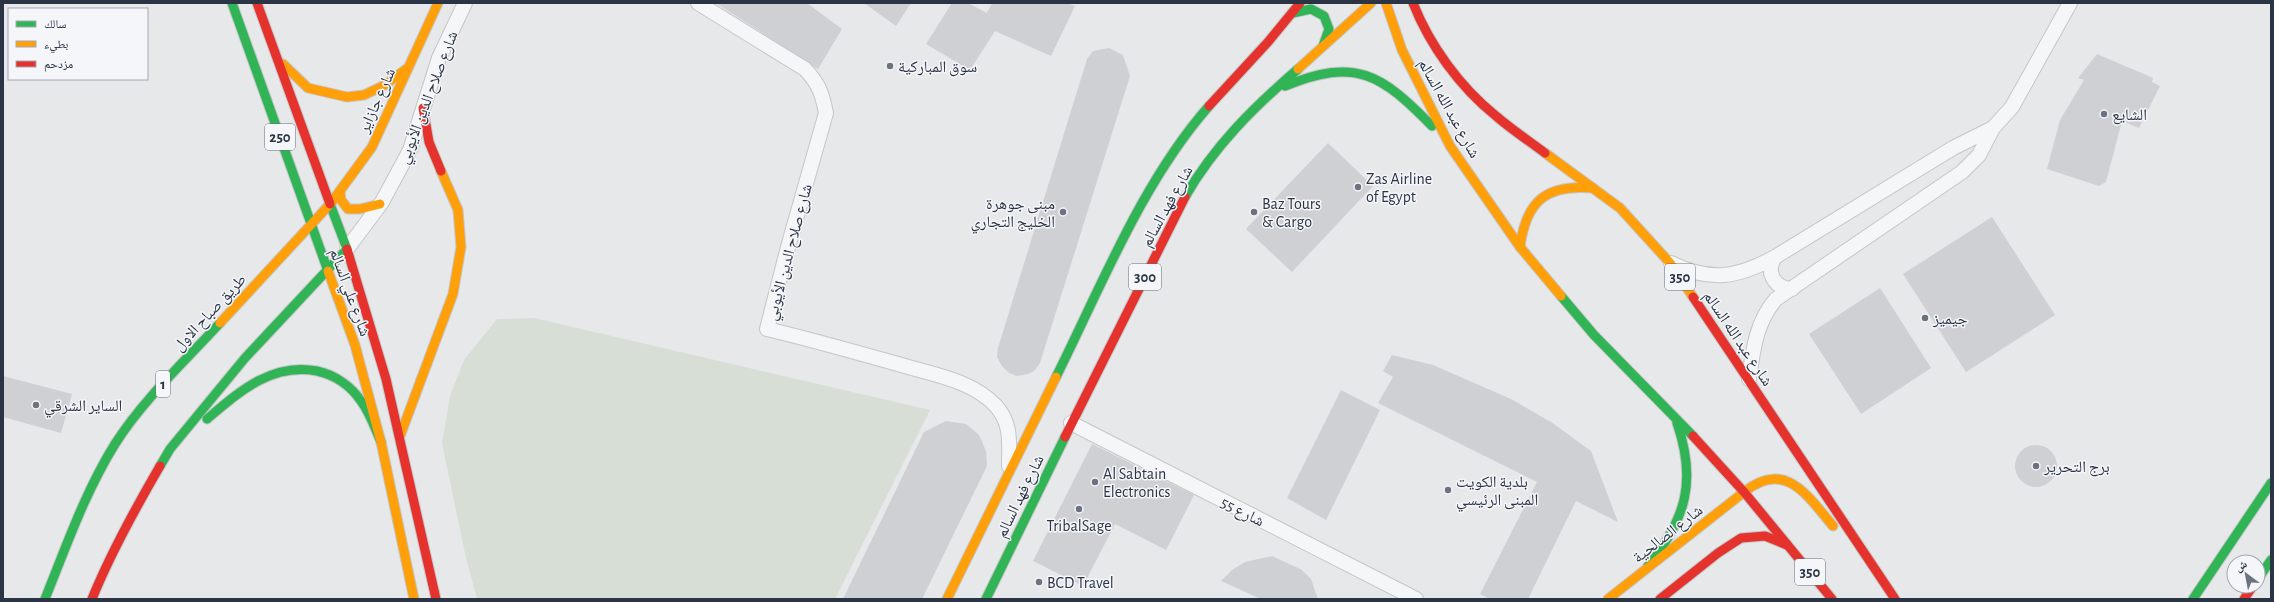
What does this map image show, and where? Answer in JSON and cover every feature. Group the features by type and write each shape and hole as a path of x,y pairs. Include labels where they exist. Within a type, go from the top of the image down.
{"main road":[{"name":"شارع علي السالم","path":"232,3 355,345 381,442 414,599"},
{"name":"شارع علي السالم","path":"257,3 331,203 376,336 436,599"},
{"name":"شارع جازاير","path":"331,203 372,147 406,69 438,3"},
{"name":"شارع فهد السالم","path":"947,599 1009,470 1147,196 1168,158 1183,136 1208,106 1293,13 1300,3"},
{"name":"شارع فهد السالم","path":"986,599 1071,423 1180,207 1198,176 1228,134 1265,97 1371,3"},
{"name":"شارع عبد الله السالم","path":"1386,3 1402,50 1450,146 1520,246 1594,334 1674,415 1744,492 1832,599"},
{"name":"شارع عبد الله السالم","path":"1413,3 1423,28 1443,58 1469,90 1495,116 1620,208 1670,263 1895,599"},
{"path":"1293,13 1299,10 1312,9 1324,15 1329,28 1327,41 1323,46"},
{"path":"278,58 308,88 347,98 364,94 385,85 406,69"},
{"path":"1265,97 1305,77 1327,72 1355,72 1369,75 1392,89 1412,106 1450,146"},
{"path":"400,436 452,294 461,247 458,210 430,142 423,108"},
{"path":"1520,246 1524,222 1528,211 1540,197 1556,188 1575,185 1593,188"},
{"path":"340,191 340,201 345,208 351,210 362,210 380,204"},
{"name":"طريق صباح الاول","path":"45,599 92,486 115,444 150,399 186,358 312,226 331,203"},
{"path":"92,599 105,567 132,514 170,449 245,358 347,249"},
{"path":"170,449 257,380 274,372 302,368 334,376 351,387 367,408 381,442"},
{"path":"1648,566 1670,539 1680,520 1686,499 1688,478 1687,456 1682,435 1674,415"},
{"name":"شارع الصالحية","path":"1608,599 1648,566 1744,492 1760,481 1772,478 1793,484 1811,501 1849,546 1889,599"},
{"path":"2193,599 2271,483"},
{"path":"1660,599 1718,553 1741,538 1765,536 1787,545"}],"street":[{"name":"شارع صلاح الدين الأيوبي","path":"347,249 380,204 410,150 439,58 465,3"},
{"name":"شارع صلاح الدين الأيوبي","path":"698,3 805,69 817,82 823,97 826,113 788,247 767,329 826,343 962,384 984,395 996,406 1008,427 1009,470"},
{"path":"1749,380 1754,342 1765,311 1776,299 1962,172 1979,155 1993,128 2012,107 2070,3"},
{"path":"1670,263 1694,273 1726,276 1744,272 1775,256 1953,148 1993,128"},
{"path":"1775,256 1770,266 1772,277 1780,286 1792,289"},
{"name":"شارع 55","path":"1071,423 1416,599"}],"shaded area":[{"path":"534,318 930,410 835,599 477,599 466,558 442,443 450,396 464,360 497,319"}],"building":[{"path":"716,3 807,3 842,29 818,69"},
{"path":"864,3 911,3 896,26"},
{"path":"952,3 968,3 987,13 992,3 1067,3 1075,6 1051,56 995,31 970,70 926,44"},
{"name":"مبنى جوهرة الخليج التجاري","path":"1109,48 1123,55 1130,76 1040,363 1034,371 1017,376 1009,373 1002,366 997,357 998,348 1087,59 1093,51"},
{"name":"الشايع","path":"2097,54 2153,78 2152,82 2160,86 2139,128 2122,121 2106,182 2099,186 2047,169 2060,120 2084,80 2078,78"},
{"path":"1328,143 1373,186 1292,272 1246,229"},
{"path":"1992,217 2055,315 1966,372 1903,274"},
{"path":"1880,288 1931,368 1861,414 1809,334"},
{"path":"1392,355 1433,365 1511,399 1551,422 1591,451 1618,522 1576,501 1528,599 1490,599 1480,594 1537,482 1378,403 1393,377 1383,371"},
{"name":"الساير الشرقي","path":"3,376 72,394 61,433 3,417"},
{"path":"1341,390 1380,410 1326,520 1287,498"},
{"path":"946,421 966,424 979,435 986,451 987,466 922,599 843,599 924,432"},
{"path":"1092,444 1194,495 1166,550 1115,524 1083,586 1033,561"},
{"name":"برج التحرير","path":"2036,445 2051,451 2057,466 2051,481 2036,487 2021,481 2015,466 2021,451"},
{"path":"1272,556 1302,570 1311,579 1318,599 1261,599 1221,581 1232,570 1245,562"}],"traffic: fast":[{"path":"232,3 328,271"},
{"path":"1293,13 1311,9 1324,16 1329,29 1323,46"},
{"path":"1185,197 1196,178 1236,128 1298,69"},
{"path":"1285,86 1310,77 1331,73 1349,72 1366,76 1382,83 1398,94 1432,126"},
{"path":"1056,377 1124,236 1143,201 1185,136 1209,106"},
{"path":"160,466 170,449 245,358 347,249 330,204"},
{"path":"1561,296 1594,335 1693,436"},
{"path":"45,599 85,500 115,444 151,397 220,323"},
{"path":"207,419 244,390 271,375 301,369 317,371 336,378 357,396 370,416 381,442"},
{"path":"1648,566 1661,549 1671,532 1679,515 1684,499 1687,481 1686,463 1683,444 1677,423"},
{"path":"986,599 1065,437"},
{"path":"2193,599 2271,483"},
{"path":"2266,567 2271,560"}],"traffic: slow":[{"path":"331,203 372,147 438,3"},
{"path":"1298,69 1371,3"},
{"path":"1386,3 1402,50 1450,146 1520,247 1561,296"},
{"path":"283,64 308,88 347,97 364,95 385,85 406,69"},
{"path":"1545,153 1620,208 1670,263 1693,297"},
{"path":"400,436 453,294 461,247 458,210 441,171"},
{"path":"1520,247 1527,218 1533,207 1541,199 1551,193 1563,189 1593,188"},
{"path":"340,191 341,200 348,209 360,209 380,204"},
{"path":"220,323 331,203"},
{"path":"328,271 355,345 381,442 414,599"},
{"path":"947,599 1056,377"},
{"path":"1744,492 1759,483 1772,479 1783,480 1794,485 1804,493 1833,526"},
{"path":"1608,599 1744,492"}],"traffic: jam":[{"path":"257,3 330,204"},
{"path":"1209,106 1268,42 1300,3"},
{"path":"1413,3 1428,35 1447,65 1458,79 1483,105 1545,153"},
{"path":"423,108 429,142 441,171"},
{"path":"1065,437 1185,197"},
{"path":"347,249 386,379 436,599"},
{"path":"1693,297 1895,599"},
{"path":"1693,436 1744,492 1832,599"},
{"path":"92,599 107,564 160,466"},
{"path":"1660,599 1718,553 1741,538 1765,536 1787,545"},
{"path":"2244,599 2247,594"}],"place":[{"name":"سوق المباركية","path":"890,66"},
{"name":"الشايع","path":"2104,114"},
{"name":"Zas Airline of Egypt","path":"1358,187"},
{"name":"مبنى جوهرة الخليج التجاري","path":"1063,212"},
{"name":"Baz Tours & Cargo","path":"1254,212"},
{"name":"جيميز","path":"1925,318"},
{"name":"الساير الشرقي","path":"36,405"},
{"name":"برج التحرير","path":"2036,466"},
{"name":"Al Sabtain Electronics","path":"1095,482"},
{"name":"بلدية الكويت المبنى الرئيسي","path":"1448,490"},
{"name":"TribalSage","path":"1079,509"},
{"name":"BCD Travel","path":"1039,582"}]}
